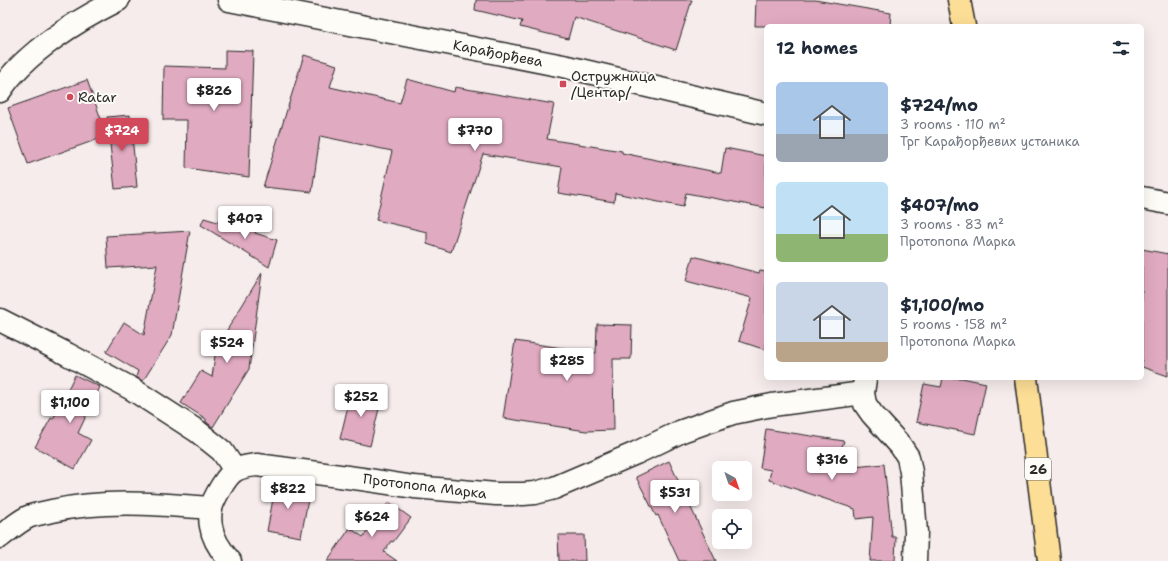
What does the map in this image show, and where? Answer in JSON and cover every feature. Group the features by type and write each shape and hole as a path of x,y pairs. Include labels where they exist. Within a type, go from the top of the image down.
{"main road":[{"path":"959,0 964,24"},
{"name":"26","path":"1026,380 1049,561"}],"street":[{"path":"1,90 17,70 38,51 73,25 118,0"},
{"name":"Карађорђева","path":"228,0 563,66 764,114"},
{"path":"1144,198 1168,203"},
{"path":"0,320 132,389 198,431 222,451 235,470 229,476 211,508 211,526 221,550 230,561"},
{"path":"864,385 865,404 872,414 900,444 908,457 911,472 916,532 915,561"},
{"name":"Протопопа Марка","path":"235,470 245,466 257,465 414,487 496,494 535,493 554,488 636,453 682,431 733,412 864,385"},
{"path":"0,537 12,527 29,517 65,508 100,504 142,504 211,508"}],"building":[{"path":"476,0 692,0 676,50 574,17 568,39 520,27 522,21 475,10"},
{"path":"756,0 815,0 891,13 890,24 764,24 764,26 755,26"},
{"path":"225,50 253,51 249,177 186,168 187,120 163,120 164,66 225,68"},
{"path":"304,55 337,65 330,87 400,103 407,79 454,92 455,87 554,104 547,139 622,151 622,153 721,173 725,148 764,156 764,208 686,193 683,207 615,193 614,202 558,193 562,167 483,154 451,252 427,244 427,232 376,220 392,151 320,136 312,192 263,187"},
{"path":"87,80 107,136 28,164 8,108"},
{"path":"130,115 137,187 115,189 107,117"},
{"path":"204,218 231,226 231,224 256,228 255,233 277,240 269,267 201,225"},
{"path":"190,231 172,335 143,381 136,377 138,371 106,352 124,322 144,335 157,265 108,268 106,236"},
{"path":"1144,249 1168,254 1168,376 1144,368"},
{"path":"693,256 759,273 760,271 764,272 764,349 739,341 752,298 686,281"},
{"path":"262,273 249,369 213,427 206,422 206,419 181,403 201,371 212,377 216,348"},
{"path":"597,324 632,325 631,359 613,359 614,430 586,431 503,418 515,341 596,353"},
{"path":"75,375 100,387 78,433 91,440 75,469 35,447 51,418 53,419"},
{"path":"943,380 972,380 986,383 975,434 916,422 924,384 941,387"},
{"path":"352,389 382,396 370,446 340,439"},
{"path":"766,429 844,441 834,469 884,464 892,537 896,537 895,561 870,561 873,517 856,519 855,509 769,480 771,470 760,468"},
{"path":"669,461 716,561 679,561 658,515 656,516 636,477"},
{"path":"276,483 310,489 301,537 267,531"},
{"path":"389,502 411,518 393,542 391,541 384,552 397,561 327,561 350,528 363,537"},
{"path":"558,535 584,535 585,561 559,561"}],"place":[{"name":"Остружница /Центар/","path":"563,84"},
{"name":"Ratar","path":"70,97"}]}
